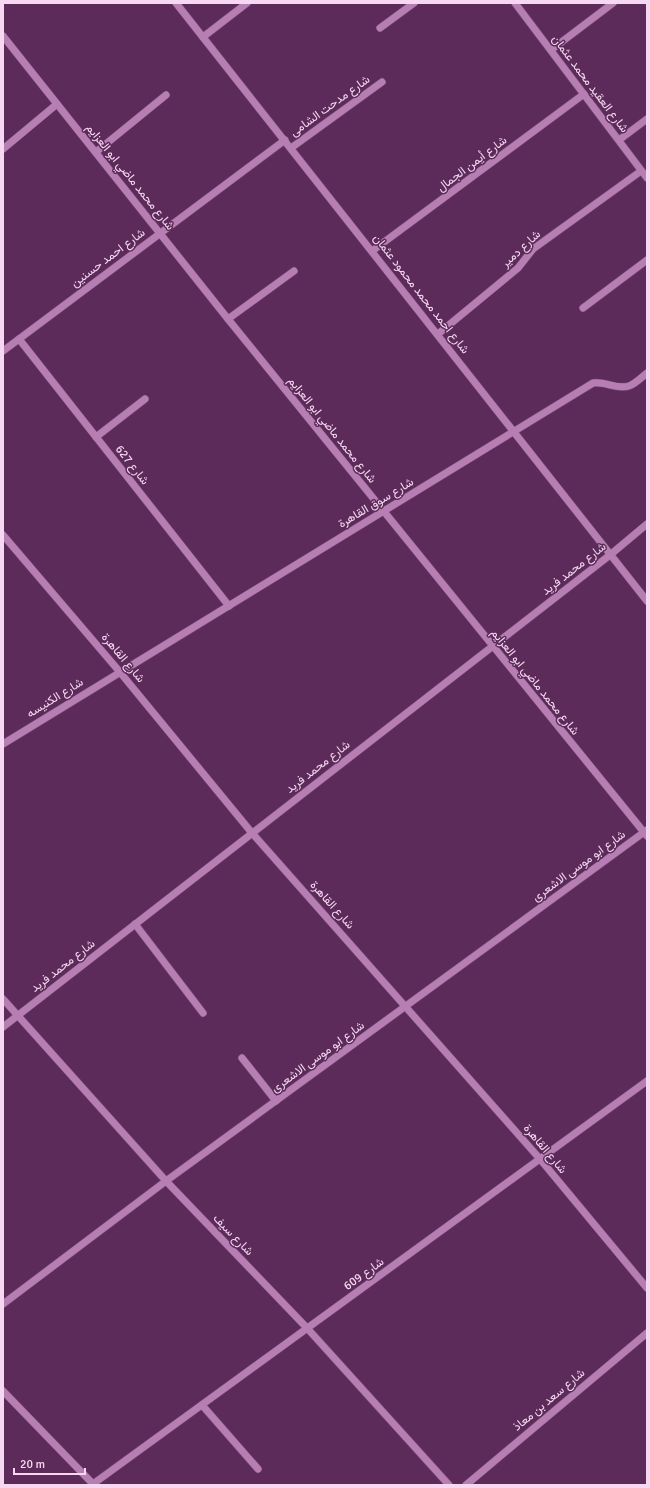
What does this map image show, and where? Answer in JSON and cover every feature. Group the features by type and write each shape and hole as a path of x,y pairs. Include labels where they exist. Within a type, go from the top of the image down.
{"street":[{"name":"شارع احمد محمد محمود عثمان","path":"176,3 647,601"},
{"path":"203,37 247,3"},
{"path":"380,28 414,3"},
{"name":"شارع العقيد محمد عثمان","path":"515,3 647,178"},
{"path":"551,50 612,3"},
{"name":"شارع محمد ماضي ابو العزايم","path":"3,36 228,320 492,647 646,833"},
{"name":"شارع مدحت الشامى","path":"291,148 382,82"},
{"name":"شارع أيمن الجمال","path":"372,251 584,94"},
{"path":"96,152 166,95"},
{"path":"3,150 57,104"},
{"path":"619,140 647,119"},
{"name":"شارع احمد حسنين","path":"3,351 285,140"},
{"name":"شارع دمير","path":"438,334 518,268 533,249 641,171"},
{"path":"583,308 647,260"},
{"path":"228,320 294,271"},
{"name":"شارع 627","path":"19,339 229,606"},
{"name":"شارع سوق القاهرة","path":"119,671 384,512 593,383 602,382 620,387 629,386 647,373"},
{"path":"96,437 145,399"},
{"name":"شارع محمد فريد","path":"3,1027 610,555 647,524"},
{"name":"شارع القاهرة","path":"3,535 119,671 252,833 540,1159 647,1288"},
{"name":"شارع الكنيسه","path":"3,744 119,671"},
{"name":"شارع ابو موسى الاشعرى","path":"3,1304 276,1101 646,833"},
{"path":"136,924 204,1013"},
{"name":"شارع سيف","path":"3,999 166,1182 308,1328 449,1485"},
{"path":"242,1058 276,1101"},
{"name":"شارع 609","path":"93,1485 647,1081"},
{"name":"شارع سعد بن معاذ","path":"466,1485 647,1333"},
{"path":"3,1391 93,1485"},
{"path":"202,1405 258,1469"}]}
